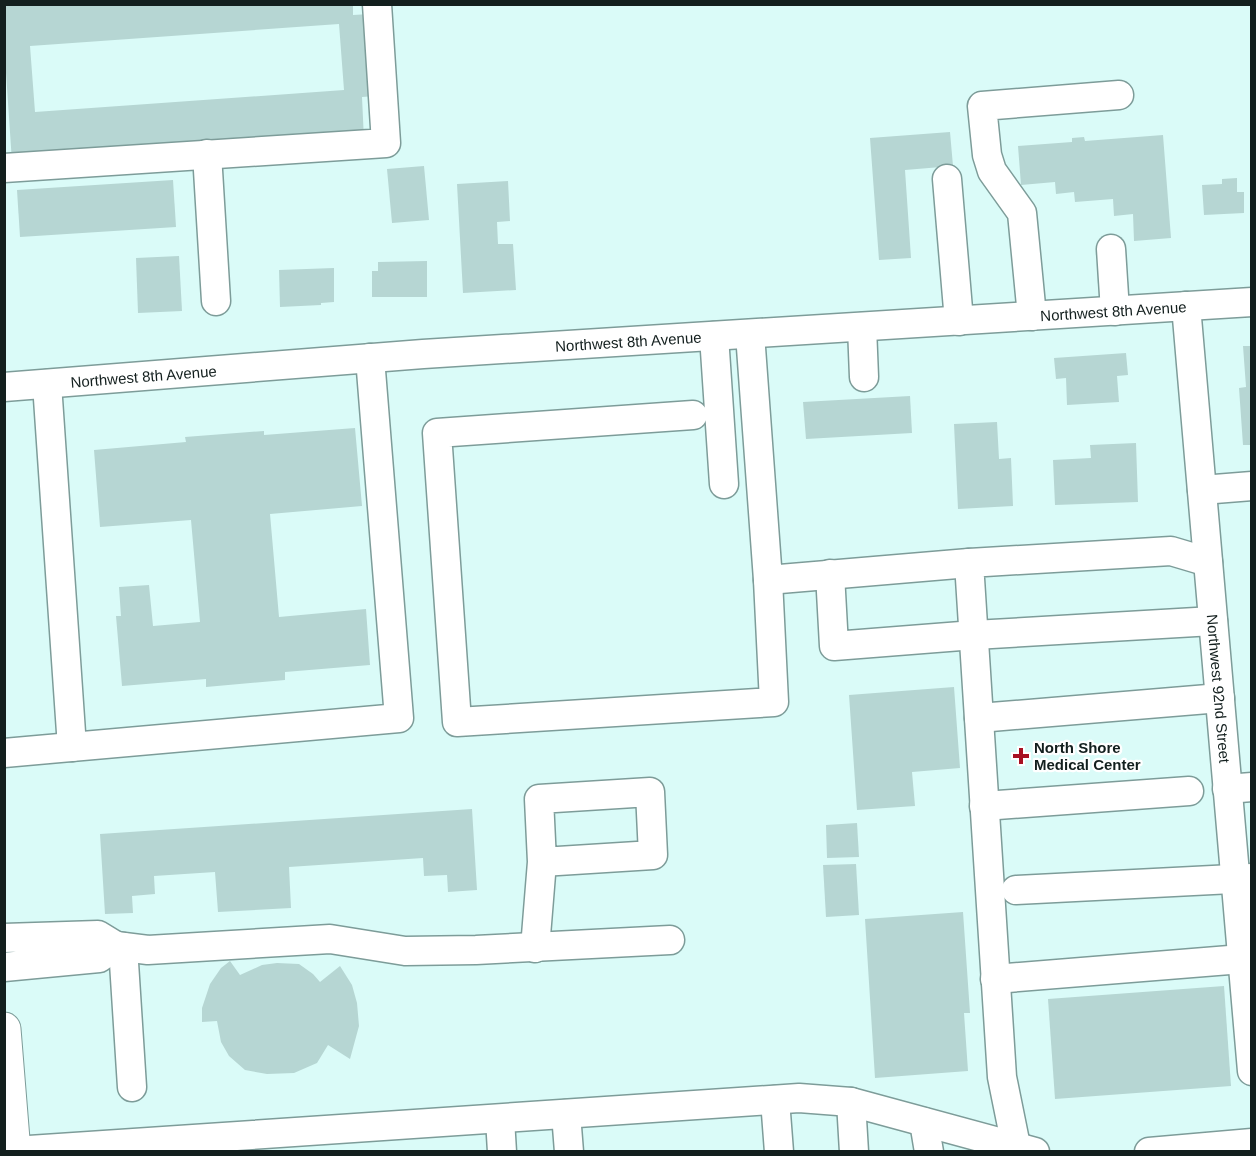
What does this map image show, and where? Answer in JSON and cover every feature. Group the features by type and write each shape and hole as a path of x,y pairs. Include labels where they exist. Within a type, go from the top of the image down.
{"main road":[{"path":"4,1029 14,1151"}],"street":[{"path":"4,168 386,143 377,4"},
{"path":"1032,316 1022,213 992,171 987,155 982,106 1119,95"},
{"path":"207,154 216,300"},
{"path":"947,179 959,321"},
{"path":"1110,249 1115,311"},
{"name":"Northwest 8th Avenue","path":"4,387 370,358 1251,302"},
{"name":"Northwest 92nd Street","path":"1186,306 1220,698 1239,788 1251,1071"},
{"path":"862,327 864,377"},
{"path":"693,415 437,433 457,722 774,702 768,580 750,334"},
{"path":"714,336 724,484"},
{"path":"4,753 399,718 370,358"},
{"path":"46,384 72,747"},
{"path":"1202,490 1251,486"},
{"path":"768,580 969,563 1171,551 1208,562"},
{"path":"969,563 1002,1077 1025,1149"},
{"path":"830,574 834,646 1213,621"},
{"path":"979,718 1220,698"},
{"path":"984,806 1189,791"},
{"path":"536,948 542,861"},
{"path":"1016,890 1243,878"},
{"path":"4,938 98,935 120,947 148,950 330,939 405,951 476,951 670,940"},
{"path":"4,967 99,958 120,947"},
{"path":"120,947 132,1087"},
{"path":"995,979 1245,966"},
{"path":"14,1151 315,1142 500,1119 800,1098 851,1102 1025,1149"},
{"path":"775,1100 780,1152"},
{"path":"851,1102 854,1152"},
{"path":"566,1114 570,1152"},
{"path":"500,1119 502,1152"},
{"path":"924,1122 929,1152"},
{"path":"1149,1152 1251,1143"}],"building":[{"path":"4,4 353,4 353,15 370,14 375,96 362,97 364,140 12,162 4,43","holes":["339,24 344,90 35,112 30,46"]},
{"path":"950,132 953,166 905,170 911,258 879,260 870,138"},
{"path":"1163,135 1171,238 1134,241 1133,214 1114,216 1113,199 1075,202 1074,192 1056,194 1055,182 1021,185 1018,146 1072,142 1072,138 1084,137 1085,141"},
{"path":"424,166 429,220 392,223 387,169"},
{"path":"1237,178 1237,192 1244,192 1244,213 1204,215 1202,185 1222,184 1222,179"},
{"path":"173,180 176,227 20,237 17,190"},
{"path":"508,181 510,221 497,222 498,244 513,244 516,290 463,293 457,184"},
{"path":"179,256 182,311 138,313 136,258"},
{"path":"427,261 427,297 372,297 372,271 378,271 378,262"},
{"path":"334,268 334,302 280,307 279,270"},
{"path":"1243,346 1252,346 1252,445 1243,445 1239,388 1246,387"},
{"path":"1126,353 1128,375 1117,376 1119,402 1067,405 1066,378 1056,379 1054,358"},
{"path":"910,396 912,433 806,439 803,402"},
{"path":"997,422 999,459 1011,458 1013,506 958,509 954,424"},
{"path":"355,428 362,506 270,514 279,617 366,609 370,665 285,672 285,680 206,687 206,679 122,686 116,616 121,616 119,587 149,585 153,626 200,622 191,520 100,527 94,450 186,442 185,437 264,431 264,435"},
{"path":"1136,443 1138,502 1055,505 1053,460 1091,458 1090,445"},
{"path":"954,687 960,768 912,772 915,806 857,810 849,695"},
{"path":"472,809 477,890 448,892 447,875 424,876 423,858 289,867 291,908 218,912 215,872 154,876 155,894 132,896 133,913 105,914 100,834"},
{"path":"857,823 859,857 827,858 826,825"},
{"path":"856,864 859,915 826,917 823,865"},
{"path":"963,912 970,1013 964,1013 968,1071 875,1078 865,919"},
{"path":"230,961 240,975 262,965 299,964 320,982 340,966 352,985 357,1003 359,1026 350,1059 328,1045 317,1063 294,1073 267,1074 245,1070 229,1056 221,1042 217,1021 202,1022 202,1008 210,984 221,968"},
{"path":"1224,986 1231,1086 1055,1099 1048,999"}],"place":[{"name":"North Shore Medical Center","path":"1021,756"}]}
